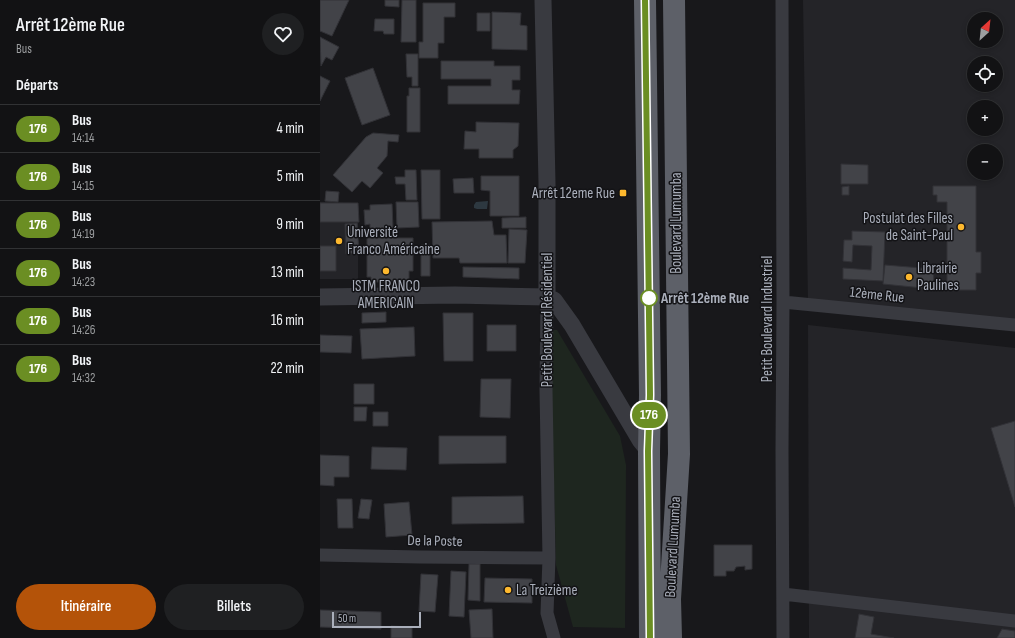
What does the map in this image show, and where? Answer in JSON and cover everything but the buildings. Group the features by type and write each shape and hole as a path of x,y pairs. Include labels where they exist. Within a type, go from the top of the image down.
{"highway":[{"name":"Boulevard Lumumba","path":"645,0 650,395 648,451 650,638"},
{"name":"Boulevard Lumumba","path":"671,638 670,599 679,454 674,0"}],"street":[{"name":"Petit Boulevard Résidentiel","path":"543,0 547,183 546,390 549,558 547,613 554,638"},
{"name":"Petit Boulevard Industriel","path":"782,0 783,638"},
{"path":"320,297 455,295 547,297 554,300 568,319 648,451"},
{"name":"12ème Rue","path":"783,302 1015,325"},
{"name":"De la Poste","path":"320,555 549,558"},
{"path":"783,594 1015,621"}],"shaded area":[{"path":"803,0 1015,0 1015,323 808,302"},
{"path":"488,201 487,209 474,208 476,202"},
{"name":"Université Franco Américaine","path":"320,202 358,203 358,279 320,279"},
{"path":"808,325 1015,348 1015,638 809,638"},
{"path":"550,330 557,330 620,436 626,465 625,628 573,627 556,565"}],"bus line":[{"name":"176","path":"645,0 650,395 648,451 650,638"}],"place":[{"name":"Arrêt 12eme Rue","path":"623,193"},
{"name":"Postulat des Filles de Saint-Paul","path":"961,227"},
{"name":"Université Franco Américaine","path":"339,241"},
{"name":"ISTM FRANCO AMERICAIN","path":"386,271"},
{"name":"Librairie Paulines","path":"909,277"},
{"name":"Arrêt 12ème Rue","path":"649,298"},
{"name":"La Treizième","path":"508,590"}]}
